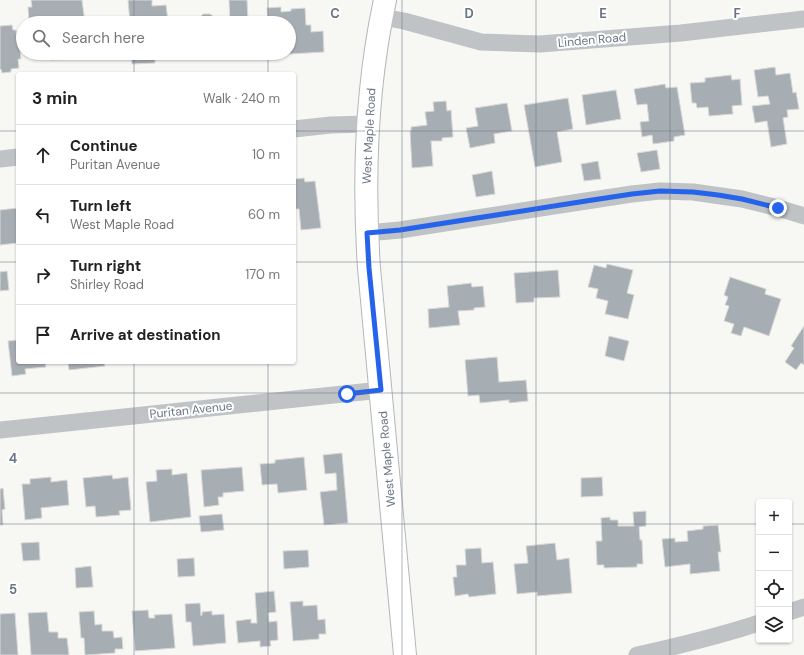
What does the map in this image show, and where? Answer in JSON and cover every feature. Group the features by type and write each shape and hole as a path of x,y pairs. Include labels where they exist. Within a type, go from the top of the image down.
{"main road":[{"name":"West Maple Road","path":"384,8 376,49 368,124 366,184 367,233 405,655"}],"street":[{"name":"Linden Road","path":"384,8 404,21 481,42 540,44 680,33 804,19"},
{"path":"296,129 331,125 368,124"},
{"path":"0,159 16,157"},
{"path":"367,233 400,230 594,199 660,191 693,192 742,199 804,216"},
{"name":"Puritan Avenue","path":"0,430 381,390"},
{"path":"792,611 804,606"},
{"path":"637,655 716,636 756,624"}],"building":[{"path":"31,0 82,0 84,16 29,16 28,7 32,7"},
{"path":"128,0 152,0 152,6 166,5 167,16 129,16"},
{"path":"229,0 247,0 248,16 230,16"},
{"path":"281,7 281,12 291,11 291,9 305,8 306,25 311,25 311,32 323,31 324,52 296,54 296,16 268,16 267,8"},
{"path":"203,14 210,14 213,16 201,16"},
{"path":"12,25 13,30 16,30 16,60 18,60 19,68 11,69 11,72 2,73 1,69 0,70 0,26"},
{"path":"132,60 155,60 155,63 132,64"},
{"path":"775,67 776,75 790,73 793,93 796,92 799,109 787,110 788,117 783,118 787,144 771,147 767,121 755,123 752,106 770,104 768,96 758,97 754,70"},
{"path":"731,75 732,80 740,79 742,105 732,106 733,114 709,116 708,107 697,108 696,103 692,103 690,83 705,82 705,78"},
{"path":"665,84 666,88 677,87 685,135 674,137 674,141 653,144 652,135 642,137 640,122 649,121 647,104 637,105 634,89"},
{"path":"616,90 621,119 586,125 582,95"},
{"path":"568,98 573,129 557,132 562,162 535,167 524,105"},
{"path":"446,101 447,111 451,110 453,137 442,138 442,141 431,141 433,166 412,168 411,127 427,125 425,112 434,111 433,102"},
{"path":"507,103 512,131 494,134 495,143 470,148 466,128 478,126 475,108"},
{"path":"657,150 660,169 641,172 637,153"},
{"path":"598,161 601,179 584,181 581,164"},
{"path":"492,171 495,194 476,197 472,175"},
{"path":"304,178 305,182 315,181 321,228 301,230 299,209 296,209 296,179"},
{"path":"16,208 16,243 0,245 0,210"},
{"path":"607,264 633,270 627,293 634,295 628,319 605,314 608,301 596,298 598,289 588,287 594,265 606,268"},
{"path":"558,270 560,297 534,298 534,302 516,303 514,273"},
{"path":"7,271 9,290 0,291 0,272"},
{"path":"730,277 766,289 765,294 781,299 769,336 744,327 741,336 731,333 734,324 724,321 729,306 725,305 728,297 724,295"},
{"path":"471,283 472,287 483,286 485,307 474,308 474,310 458,311 460,325 429,328 428,309 449,307 447,286"},
{"path":"804,326 804,365 801,363 796,370 785,362 794,348 791,346"},
{"path":"609,336 629,341 624,361 605,356"},
{"path":"16,340 16,364 45,364 46,367 25,369 26,374 12,376 8,341"},
{"path":"497,357 499,382 526,380 528,401 509,403 509,400 480,403 479,395 468,396 465,360"},
{"path":"68,364 104,364 105,366 69,370"},
{"path":"342,453 348,523 324,525 320,492 337,490 336,473 325,474 323,455"},
{"path":"304,457 307,490 278,493 277,484 262,485 260,464 275,463 275,460"},
{"path":"242,467 244,491 223,493 223,497 218,497 219,505 204,507 201,470"},
{"path":"172,469 172,475 187,473 191,517 150,522 146,482 157,481 156,470"},
{"path":"112,475 113,479 128,477 131,510 119,511 120,515 96,517 95,506 86,507 83,478"},
{"path":"51,477 51,482 67,480 69,505 41,508 42,518 25,520 22,484 30,484 30,479"},
{"path":"602,477 603,496 581,497 581,478"},
{"path":"3,488 5,509 2,510 3,525 0,525 0,489"},
{"path":"646,511 646,526 639,527 640,540 642,540 643,564 637,564 637,567 604,568 604,565 597,565 596,541 602,541 601,518 610,517 610,520 618,520 618,526 634,526 633,512"},
{"path":"222,514 224,530 201,532 199,516"},
{"path":"718,525 721,552 718,552 720,571 690,574 690,564 665,567 662,539 675,538 675,542 688,541 687,531 703,529 703,526"},
{"path":"39,542 40,560 23,561 21,543"},
{"path":"555,543 557,560 569,558 572,593 537,596 537,592 517,594 514,564 528,563 526,546"},
{"path":"481,548 482,563 493,562 496,594 469,597 468,594 455,596 453,577 457,577 456,565 466,565 465,549"},
{"path":"308,550 309,567 284,569 283,551"},
{"path":"194,558 195,576 178,577 177,559"},
{"path":"91,566 93,587 76,588 75,568"},
{"path":"274,591 276,612 268,613 269,622 277,621 278,640 270,641 271,646 260,647 260,641 238,643 236,621 251,619 251,623 257,623 255,593"},
{"path":"303,601 303,606 317,605 318,620 325,619 326,634 319,634 319,639 293,641 290,602"},
{"path":"200,603 201,616 202,612 212,611 212,615 224,614 226,643 193,646 191,622 186,622 185,604"},
{"path":"148,610 149,618 155,618 154,615 172,614 175,648 135,651 132,611"},
{"path":"94,611 95,625 102,624 102,631 113,631 114,638 122,637 123,649 115,649 115,653 85,655 84,638 81,638 79,612"},
{"path":"47,612 49,632 58,632 58,638 67,638 69,655 31,655 28,613"},
{"path":"15,613 18,655 0,655 0,614"}],"route":[{"path":"347,394 381,390 367,233 400,230 660,191 693,192 718,195 778,208"}]}
